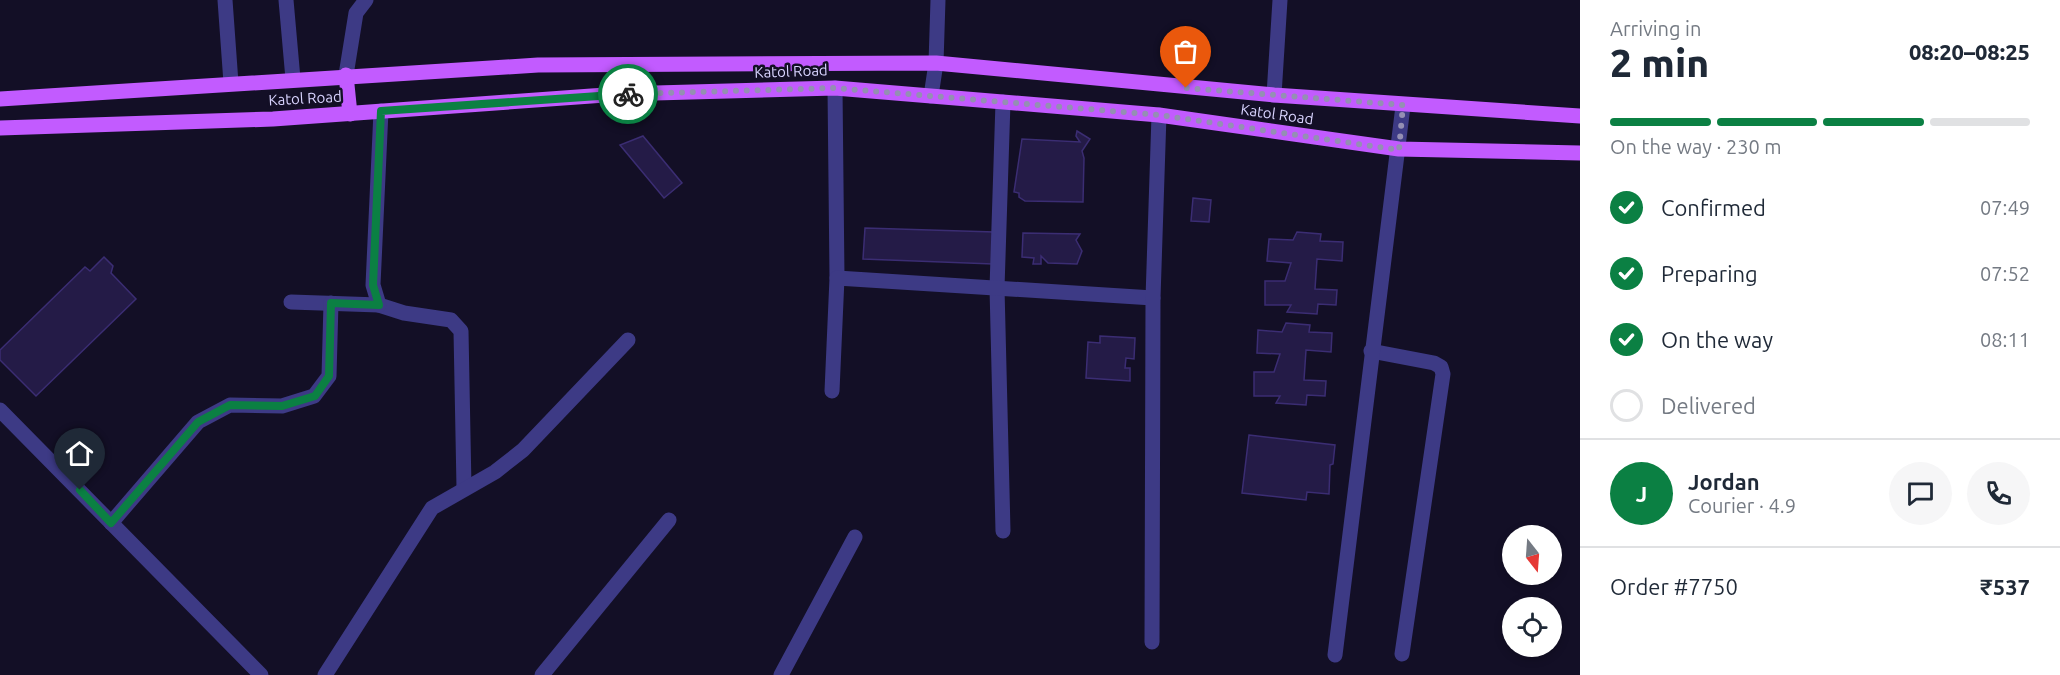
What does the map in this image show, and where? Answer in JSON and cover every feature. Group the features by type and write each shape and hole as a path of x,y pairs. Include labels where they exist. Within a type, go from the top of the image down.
{"main road":[{"name":"Katol Road","path":"0,99 346,75 538,65 936,63 1274,95 1580,116"},
{"path":"346,75 350,114"},
{"name":"Katol Road","path":"0,128 350,114 619,94 835,88 1159,115 1399,150 1580,153"}],"street":[{"path":"225,0 231,83"},
{"path":"286,0 293,79"},
{"path":"346,75 356,13 366,0"},
{"path":"931,96 936,63 938,0"},
{"path":"1274,95 1280,0"},
{"path":"832,391 837,278 835,88"},
{"path":"1003,102 997,288 1003,531"},
{"path":"1335,655 1403,105"},
{"path":"379,305 373,285 381,111"},
{"path":"1152,642 1154,298 1159,115"},
{"path":"837,278 1154,298"},
{"path":"291,302 379,305 404,313 451,320 461,331 464,488"},
{"path":"111,523 198,422 230,405 282,406 315,396 329,376 331,303"},
{"path":"325,675 432,508 495,472 523,450 628,340"},
{"path":"1371,351 1434,363 1441,367 1443,374 1402,654"},
{"path":"0,410 261,675"},
{"path":"542,675 669,520"},
{"path":"781,675 855,537"}],"building":[{"path":"1077,131 1090,139 1082,151 1084,158 1083,202 1025,201 1019,197 1019,193 1014,192 1022,139 1080,142 1076,136"},
{"path":"643,136 682,183 664,198 620,145"},
{"path":"1193,198 1211,200 1209,222 1191,221"},
{"path":"865,228 994,232 993,264 863,259"},
{"path":"1297,232 1321,234 1320,241 1343,242 1342,261 1317,259 1315,289 1337,290 1336,305 1318,304 1317,314 1287,312 1291,305 1265,305 1265,281 1285,281 1291,263 1267,261 1269,239 1293,240"},
{"path":"1023,233 1080,234 1076,240 1082,251 1077,264 1048,263 1041,256 1041,264 1033,264 1034,258 1022,257"},
{"path":"104,257 113,266 111,273 136,299 36,396 0,360 0,350 85,267 90,271"},
{"path":"1286,323 1310,325 1309,332 1332,333 1331,352 1306,350 1304,380 1326,381 1325,396 1307,395 1306,405 1276,403 1280,396 1254,396 1254,372 1274,372 1280,354 1257,353 1258,330 1282,332"},
{"path":"1100,336 1135,338 1134,359 1126,358 1125,368 1130,368 1130,381 1086,378 1088,342 1100,343"},
{"path":"1249,435 1335,445 1333,464 1330,465 1329,494 1307,492 1306,500 1242,493"}],"way so far":[{"path":"628,94 835,88 1159,115 1399,150 1403,105 1186,88"}],"route":[{"path":"80,490 111,523 198,422 230,405 282,406 315,396 329,376 331,303 379,305 373,285 381,111 453,104 628,94"}]}
